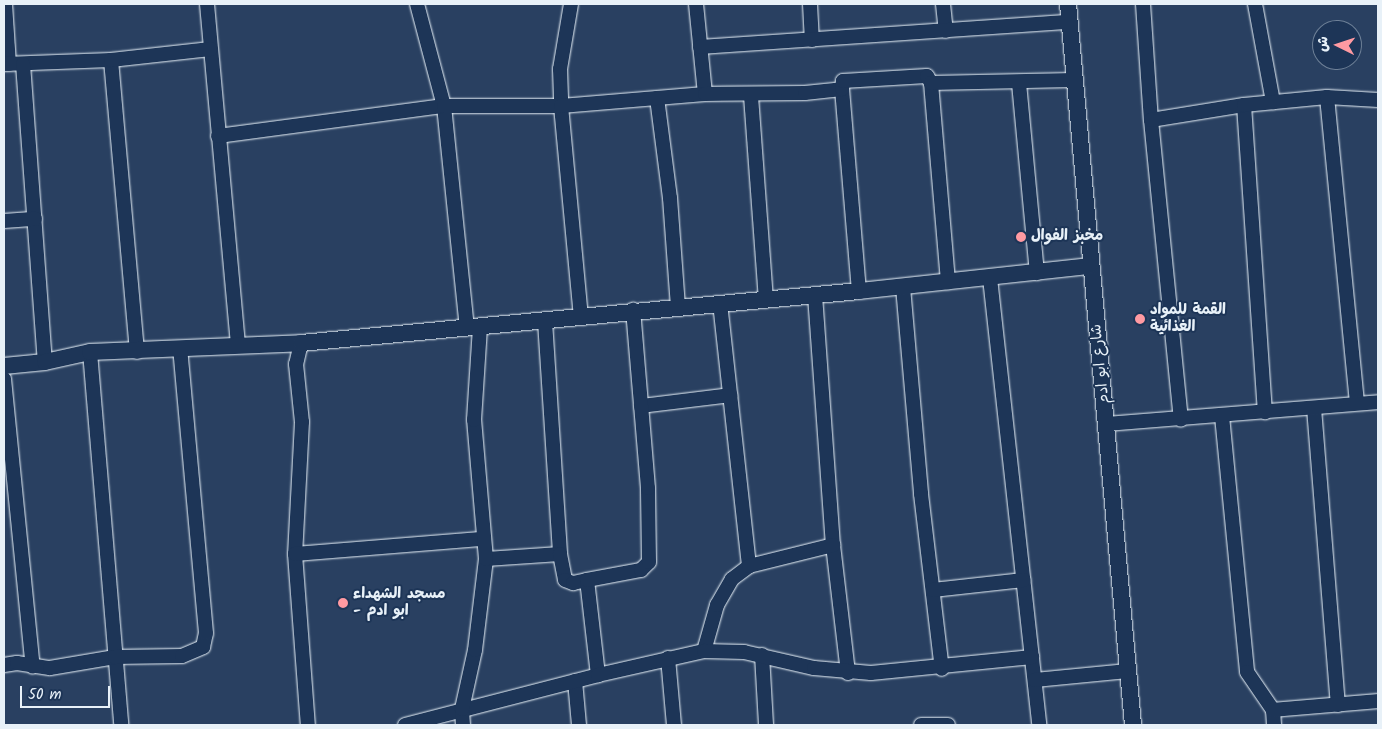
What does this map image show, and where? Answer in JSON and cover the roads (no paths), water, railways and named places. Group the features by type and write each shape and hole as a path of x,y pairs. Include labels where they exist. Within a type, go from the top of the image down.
{"street":[{"path":"5,4 35,219 45,362"},
{"path":"207,4 238,346"},
{"path":"417,4 444,106 474,326 474,420 486,559 475,650 462,709 462,725"},
{"path":"571,4 560,70 561,106 581,316"},
{"path":"696,4 705,94"},
{"path":"810,4 812,40"},
{"path":"943,4 946,31"},
{"name":"شارع ابو ادم","path":"1068,4 1073,80 1107,424 1133,725"},
{"path":"1143,4 1151,120 1181,420"},
{"path":"1255,4 1273,102"},
{"path":"700,47 1070,22"},
{"path":"12,64 111,60 210,49"},
{"path":"111,60 138,352"},
{"path":"858,291 842,89 843,81 927,76 931,83 948,282"},
{"path":"931,83 1019,83 1073,80"},
{"path":"1019,83 1037,273"},
{"path":"218,136 444,106 561,106 705,94 751,96 842,89"},
{"path":"751,96 766,299"},
{"path":"1151,120 1273,102 1327,97 1378,100"},
{"path":"1327,97 1357,403"},
{"path":"657,98 670,198 678,308"},
{"path":"1244,106 1265,412"},
{"path":"4,221 35,219"},
{"path":"4,366 45,362 90,352 138,352 300,343 545,321 633,310 678,308 903,287 1090,266"},
{"path":"990,278 1039,725 1034,725"},
{"path":"903,287 942,669"},
{"path":"815,295 833,546 848,673"},
{"path":"720,303 749,566"},
{"path":"545,321 560,554 565,580 573,583 641,570 649,562 648,488 633,310"},
{"path":"300,343 296,364 302,422 295,554 308,725"},
{"path":"4,665 17,663 33,667 50,668 114,657 187,655 200,651 207,638 180,350"},
{"path":"90,352 121,725"},
{"path":"4,379 33,667"},
{"path":"641,406 730,395"},
{"path":"1107,424 1181,420 1378,402"},
{"path":"1314,408 1338,705"},
{"path":"1222,416 1247,672 1273,710 1274,725"},
{"path":"295,554 483,539"},
{"path":"704,652 717,605 726,586 749,566 833,546"},
{"path":"486,559 560,554"},
{"path":"587,580 598,675"},
{"path":"933,590 1023,580"},
{"path":"406,725 598,675 668,658 704,652 729,651 762,655 848,673 942,669 1032,658"},
{"path":"762,655 766,725"},
{"path":"668,658 674,725"},
{"path":"1034,680 1128,671"},
{"path":"575,681 579,725"},
{"path":"1273,710 1378,701"},
{"path":"921,725 945,725"}],"place":[{"name":"مخبز الفوال","path":"1021,237"},
{"name":"القمة للمواد الغذائية","path":"1140,319"},
{"name":"مسجد الشهداء - ابو ادم","path":"343,603"}]}
